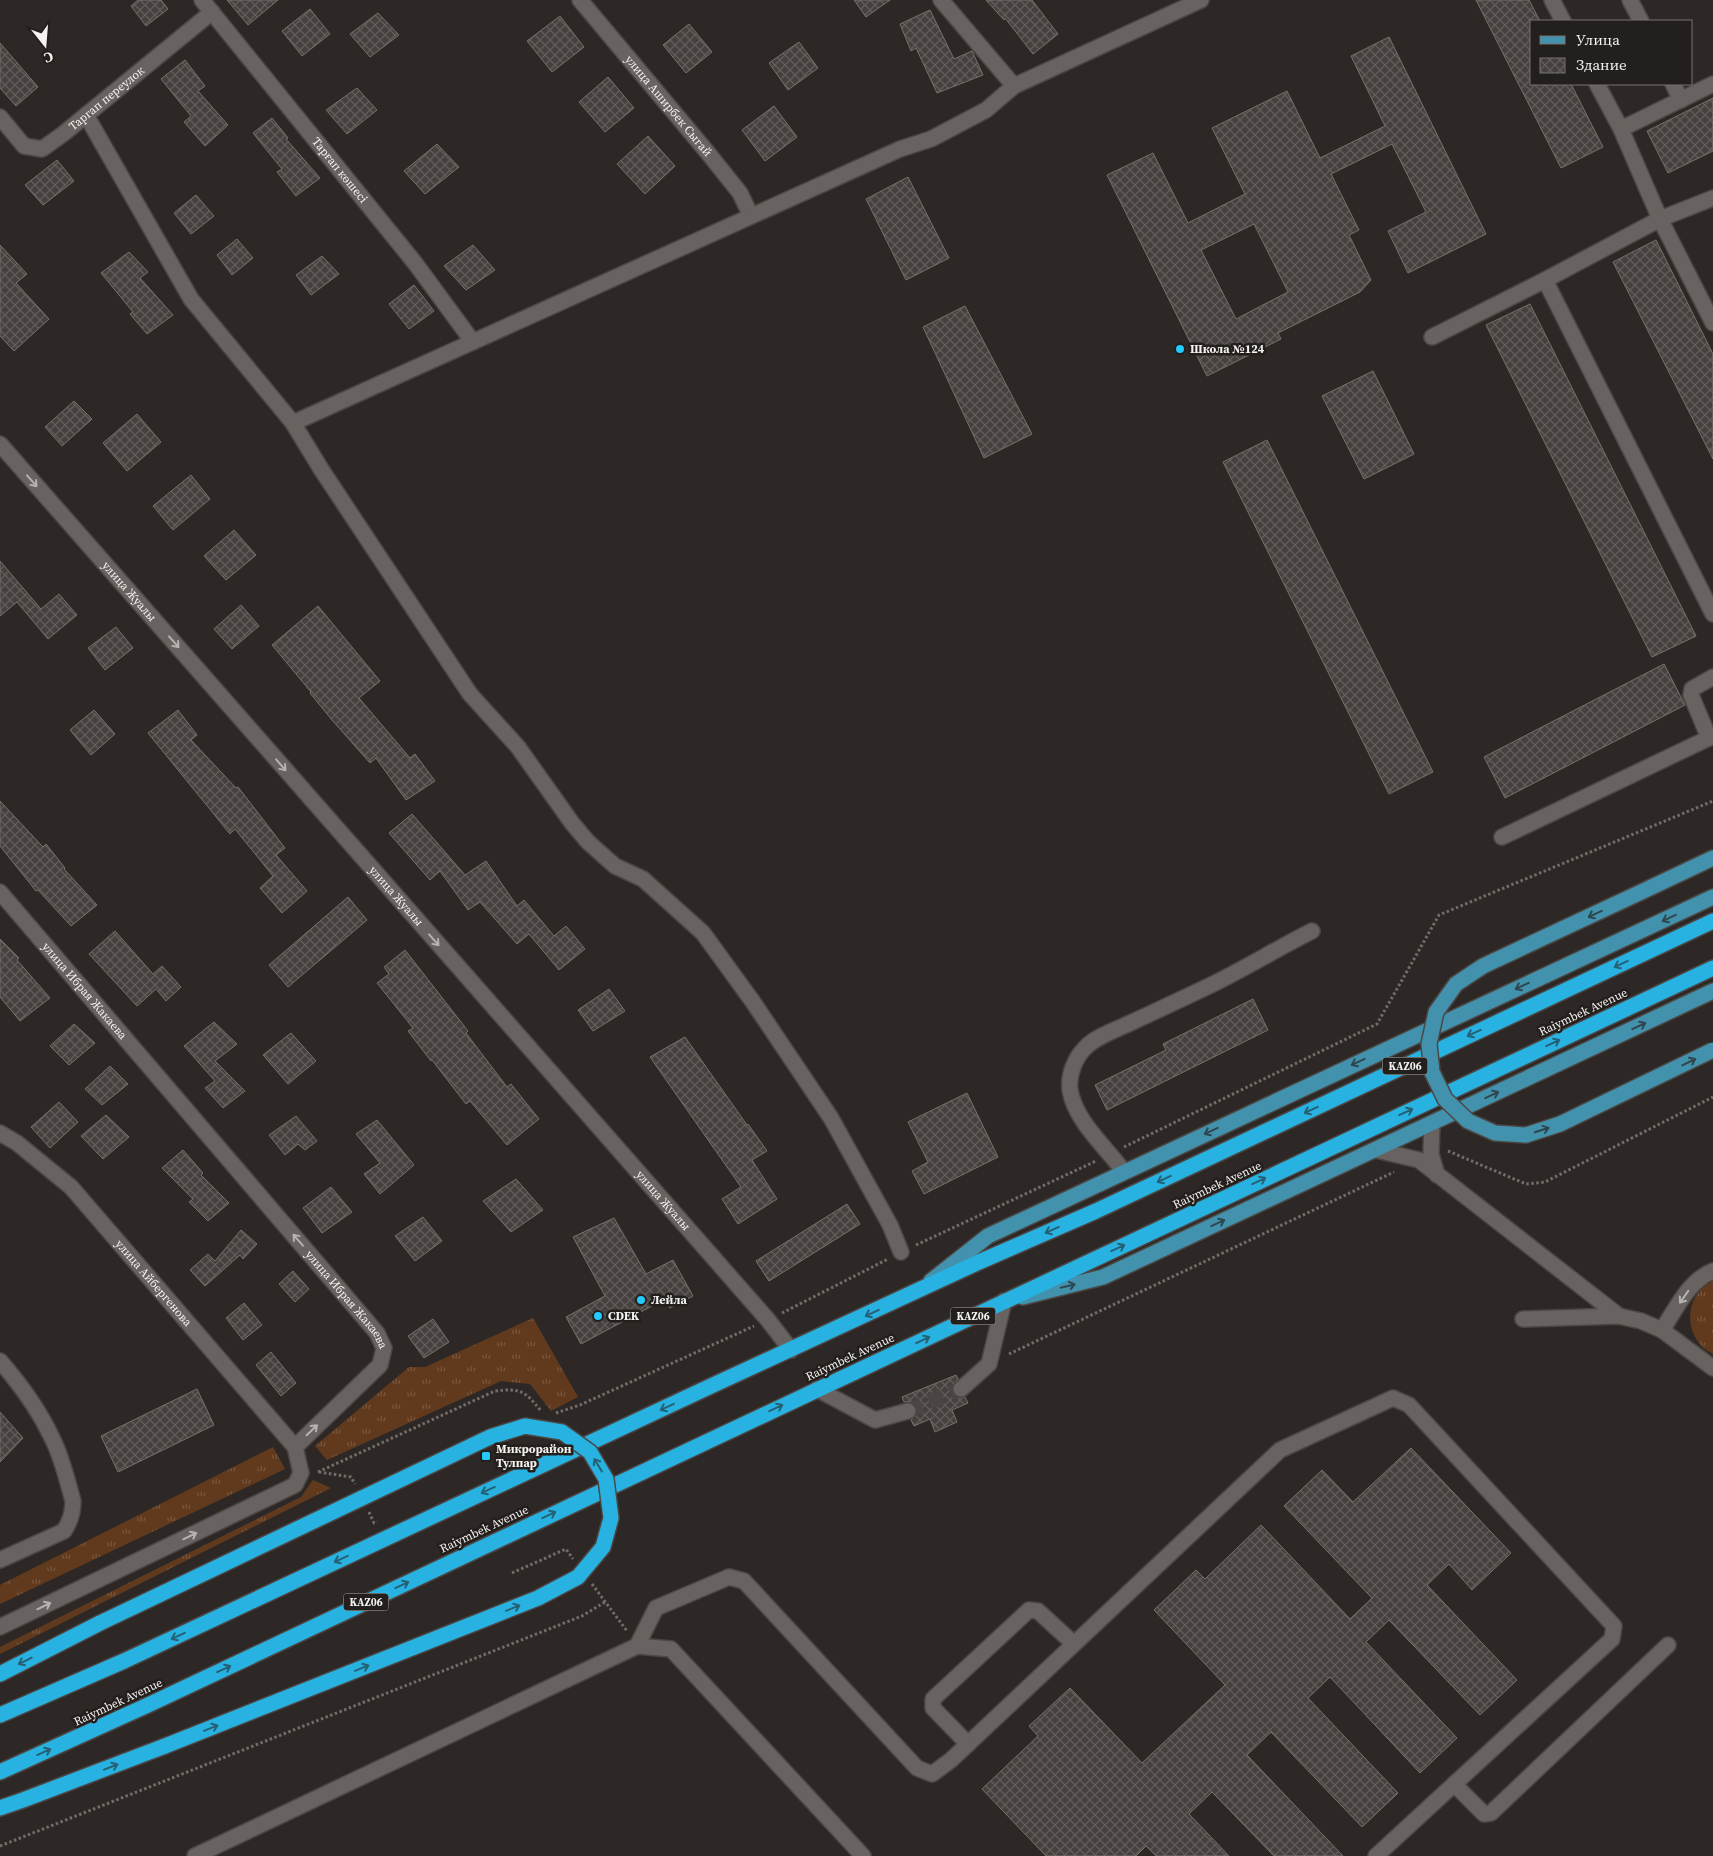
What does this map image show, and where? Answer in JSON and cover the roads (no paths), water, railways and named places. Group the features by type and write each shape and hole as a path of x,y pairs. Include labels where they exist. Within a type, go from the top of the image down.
{"highway":[{"name":"KАZ06","path":"0,1715 124,1661 711,1386 918,1292 979,1262 1096,1211 1713,921"},
{"name":"Raiymbek Avenue","path":"0,1772 148,1705 1713,968"},
{"path":"0,1674 100,1623 490,1438 525,1426 562,1432 590,1452 606,1479 611,1518 603,1547 578,1577 538,1598 165,1746 0,1808"}],"main road":[{"path":"1713,858 1483,966 1456,984 1436,1012 1429,1044 1432,1072 1446,1099 1468,1121 1495,1132 1526,1135 1560,1124 1713,1050"},
{"path":"918,1292 988,1236 1713,897"},
{"path":"1004,1302 1103,1278 1713,991"}],"street":[{"name":"Тарғап көшесі","path":"202,0 415,262 473,342"},
{"name":"улица Аширбек Сыгай","path":"580,0 708,152 740,193 751,216"},
{"path":"941,0 1014,86"},
{"path":"293,423 900,149 930,139 986,110 1014,86 1200,0"},
{"path":"1552,0 1562,20"},
{"path":"1630,0 1640,20"},
{"name":"Таргап переулок","path":"0,117 24,146 42,149 212,12"},
{"path":"1621,129 1713,84"},
{"path":"1597,85 1621,129 1660,219 1713,323"},
{"path":"1674,85 1681,100"},
{"path":"86,115 191,299 293,423 337,494 470,694 518,747 572,823 588,842 615,866 642,879 703,933 753,1002 831,1118 890,1224 901,1252"},
{"path":"1432,337 1660,219 1711,202"},
{"path":"1544,280 1713,614"},
{"name":"улица Жуалы","path":"0,444 768,1320 791,1350"},
{"path":"1502,837 1711,737 1691,695 1692,688 1713,677"},
{"name":"улица Ибрая Жакаева","path":"0,892 377,1333 384,1348 380,1365 296,1447"},
{"path":"1124,1172 1082,1118 1070,1088 1071,1070 1078,1056 1086,1046 1116,1029 1213,984 1312,930"},
{"path":"1425,1157 1432,1123"},
{"name":"улица Айбергенова","path":"0,1133 17,1143 71,1187 296,1447"},
{"path":"1376,1150 1425,1157 1438,1175 1619,1316"},
{"path":"1662,1330 1695,1282 1713,1271"},
{"path":"962,1389 989,1364 1004,1302"},
{"path":"1523,1319 1619,1316 1641,1321 1662,1330 1713,1368"},
{"path":"0,1361 17,1380 46,1424 54,1440 73,1501 71,1517 64,1531 0,1560"},
{"path":"817,1389 875,1420 908,1411"},
{"path":"637,1646 656,1608 728,1577 744,1581 917,1768 932,1774 968,1744 1280,1450 1393,1398 1409,1404 1614,1626 1612,1640 1376,1856"},
{"path":"0,1628 295,1485 301,1473 296,1447"},
{"path":"968,1744 933,1708 933,1699 1029,1610 1038,1610 1074,1644"},
{"path":"1454,1784 1484,1814 1491,1813 1668,1644"},
{"path":"195,1856 637,1646 671,1649 863,1856"}],"tunnel":[{"path":"908,1411 961,1389"}],"place":[{"name":"Школа №124","path":"1180,349"},
{"name":"Лейла","path":"641,1300"},
{"name":"CDEK","path":"598,1316"},
{"name":"Микрорайон Тулпар","path":"486,1456"}]}
